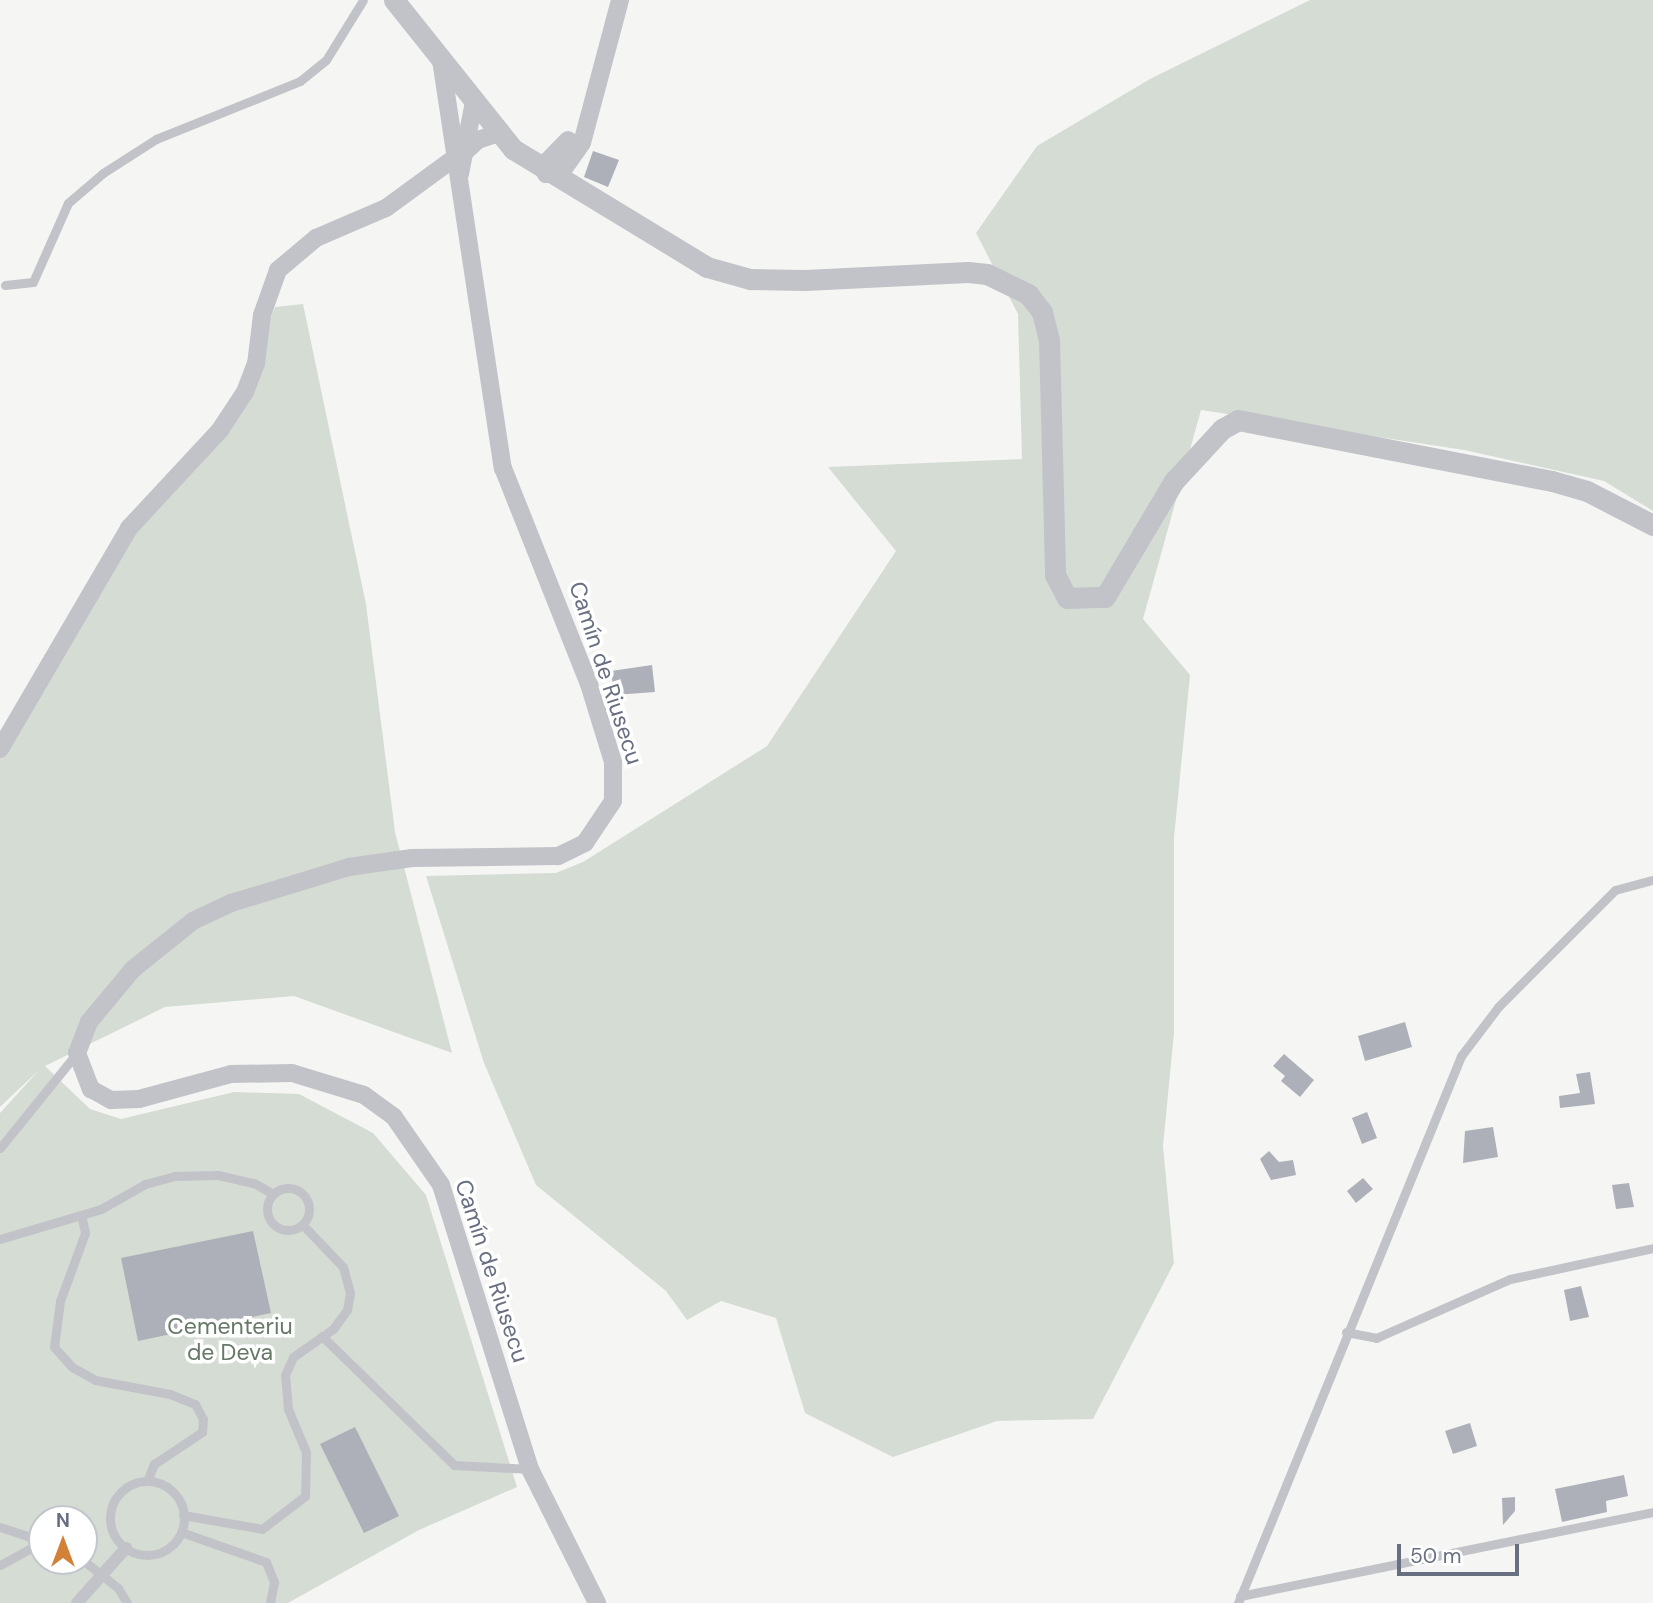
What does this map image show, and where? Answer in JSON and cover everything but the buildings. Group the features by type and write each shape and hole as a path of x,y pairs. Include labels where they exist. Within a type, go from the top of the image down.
{"street":[{"path":"394,0 505,141 546,174 729,275 805,280 968,272 987,274 1028,294 1042,312 1049,340 1054,565 1067,598 1096,601 1118,580 1174,481 1222,429 1238,420 1552,481 1587,491 1653,526"},
{"path":"546,174 565,167 582,143 584,128 608,62 620,0"},
{"name":"Camín de Riusecu","path":"441,60 452,131 459,155"},
{"path":"452,131 462,108 474,102"},
{"name":"Camín de Riusecu","path":"474,102 459,155 458,181 503,468 589,684 613,762 613,801 585,843 558,856 412,858 349,867 230,903 192,921 133,969 89,1022 77,1053 91,1089 111,1101 139,1099 232,1074 292,1073 364,1095 394,1117 441,1185 530,1469 597,1603"},
{"path":"546,174 547,162 584,128"},
{"path":"0,749 129,527 220,430 245,392 256,364 261,314 278,270 316,238 386,208 478,140 568,140"},
{"path":"76,1603 126,1548"}],"lane":[{"path":"5,285 33,282 68,203 103,173 156,139 300,82 326,60 363,0"},
{"path":"1239,1600 1346,1332 1461,1056 1498,1007 1615,890 1653,880"},
{"path":"0,1148 77,1053"},
{"path":"0,1239 81,1215 145,1184 192,1174 254,1183 273,1194"},
{"path":"286,1188 305,1198 309,1212 302,1224 290,1230 272,1224 267,1212 273,1194 286,1188"},
{"path":"81,1215 85,1233 60,1301 54,1347 72,1367 95,1380 195,1404 203,1419 202,1432 154,1464 147,1481"},
{"path":"183,1514 261,1529 297,1507 305,1496 306,1452 288,1409 285,1375 293,1357 322,1336 347,1310 350,1293 343,1267 302,1224"},
{"path":"1346,1332 1376,1338 1510,1279 1653,1248"},
{"path":"322,1336 454,1465 530,1469"},
{"path":"147,1481 170,1489 183,1514 181,1532 157,1553 126,1548 112,1530 111,1507 125,1488 147,1481"},
{"path":"1239,1600 1653,1512"},
{"path":"0,1527 28,1537"},
{"path":"181,1532 266,1562 273,1570 270,1603"},
{"path":"0,1565 28,1550"},
{"path":"98,1571 127,1603"}],"green space":[{"path":"1310,0 1653,0 1653,511 1604,481 1464,450 1201,410 1143,619 1190,675 1174,838 1174,1033 1163,1146 1174,1263 1093,1419 997,1421 893,1457 805,1413 776,1318 721,1301 687,1320 666,1291 536,1185 484,1063 426,876 556,873 583,862 767,746 896,551 828,467 1022,459 1018,314 976,233 1037,146 1150,79"},
{"name":"Cementeriu de Deva","path":"303,304 366,604 395,832 452,1053 294,996 165,1007 45,1066 90,1109 121,1119 234,1092 299,1094 373,1133 426,1195 517,1487 419,1530 288,1603 0,1603 0,1113 39,1070 0,1107 0,754 125,542 225,431 275,307"}]}
